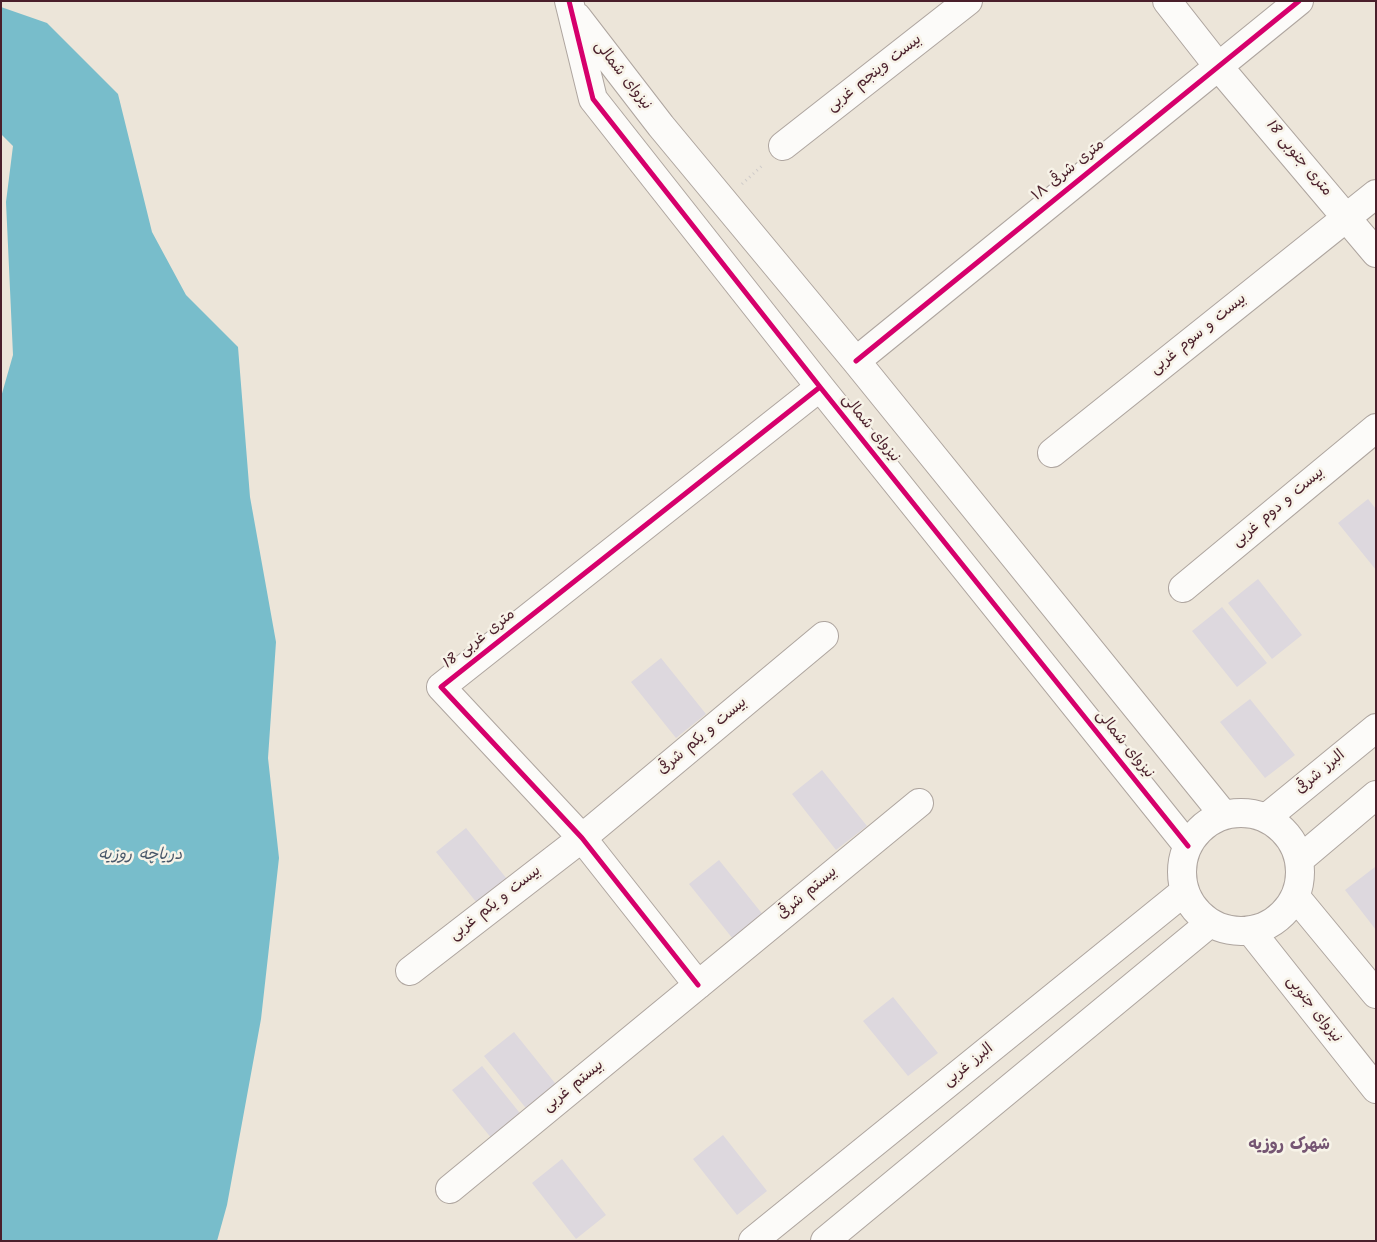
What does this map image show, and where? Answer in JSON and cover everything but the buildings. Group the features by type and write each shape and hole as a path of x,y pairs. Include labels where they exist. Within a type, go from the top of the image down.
{"street":[{"name":"بیست وپنجم غربی","path":"783,146 968,1"},
{"name":"18 متری جنوبی","path":"1167,1 1218,66 1376,253"},
{"name":"۱۸ متری شرقی","path":"856,361 1299,1"},
{"name":"نیزوای شمالی","path":"570,5 661,126 856,361 1223,814"},
{"name":"نیزوای شمالی","path":"570,5 593,99 820,387 1188,846"},
{"name":"بیست و سوم غربی","path":"1052,453 1376,194"},
{"name":"18 متری غربی","path":"698,985 582,838 441,686 820,387"},
{"name":"بیست و دوم غربی","path":"1182,588 1376,428"},
{"name":"بیست و یکم شرقی","path":"582,838 824,636"},
{"name":"البرز شرقی","path":"1266,818 1376,728"},
{"path":"1299,860 1376,795"},
{"name":"بیستم شرقی","path":"698,985 918,803"},
{"path":"1248,813 1266,818 1281,828 1292,843 1299,860 1300,878 1295,896 1285,911 1270,924 1250,930 1230,930 1210,923 1195,909 1185,891 1182,872 1188,846 1196,834 1211,821 1223,814 1248,813"},
{"name":"بیست و یکم غربی","path":"410,971 582,838"},
{"name":"البرز غربی","path":"753,1241 1185,891"},
{"path":"1295,896 1376,994"},
{"path":"825,1241 1210,923"},
{"name":"نیزوای جنوبی","path":"1250,930 1376,1089"},
{"name":"بیستم غربی","path":"450,1189 698,985"}],"path":[{"path":"724,201 783,146"}],"water":[{"name":"دریاچه روزیه","path":"1,7 47,23 118,94 152,232 186,295 238,347 250,497 276,642 268,758 279,858 261,1019 227,1205 217,1241 1,1241 1,397 13,355 6,202 13,146 1,134"}],"cycle path":[{"path":"569,1 593,99 820,387 1188,846"},
{"path":"856,361 1299,1"},
{"path":"698,985 582,838 441,687 820,387"}],"district":[{"name":"شهرک روزیه","path":"1289,1146"}]}
